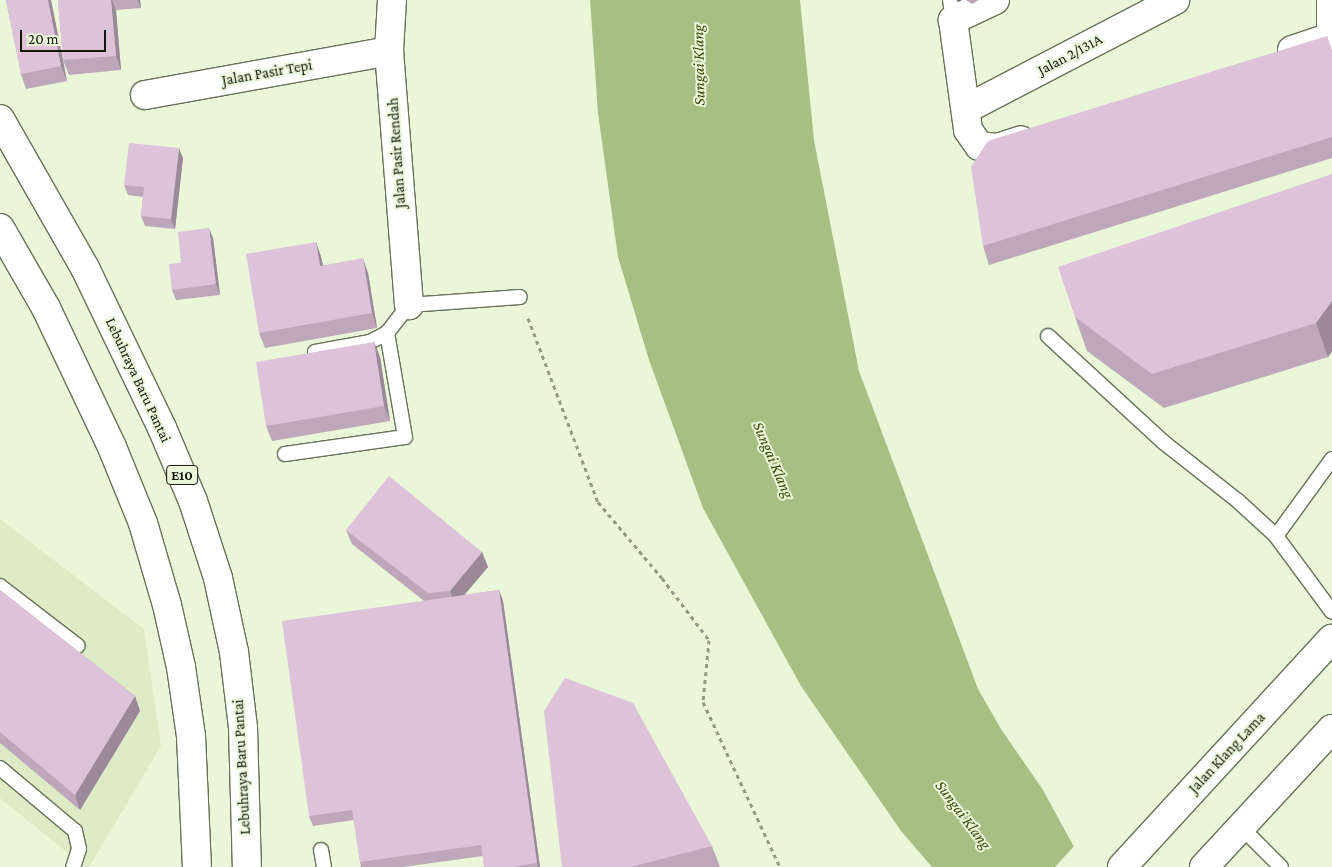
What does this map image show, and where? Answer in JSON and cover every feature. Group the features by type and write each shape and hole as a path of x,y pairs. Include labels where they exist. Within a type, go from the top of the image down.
{"main road":[{"name":"Jalan Pasir Rendah","path":"392,0 389,51 409,305"},
{"path":"995,0 952,10 968,130 979,146 997,148 1043,132"},
{"name":"Jalan 2/131A","path":"966,109 1175,0"},
{"path":"1266,58 1331,37 1331,0"},
{"name":"Jalan Pasir Tepi","path":"145,95 389,51"},
{"name":"Lebuhraya Baru Pantai","path":"0,119 85,268 162,428 193,501 218,578 234,652 243,728 247,867"},
{"path":"0,228 50,317 112,447 143,523 167,606 181,667 191,736 197,867"},
{"name":"Jalan Klang Lama","path":"1122,867 1332,639"},
{"path":"1204,867 1238,833 1332,728"}],"lane":[{"path":"304,354 370,342 388,333 409,305 520,297"},
{"path":"285,454 405,437 388,333"},
{"path":"1048,336 1162,441 1238,501 1276,536 1332,612"},
{"path":"1276,536 1332,459"},
{"path":"0,586 78,646"},
{"path":"0,768 75,832 79,849 73,867"},
{"path":"1238,833 1281,867"},
{"path":"321,850 324,867"}],"path":[{"path":"520,297 598,502 662,578 709,640 703,702 780,867"}],"shaded area":[{"path":"0,519 144,629 161,746 89,867 85,867 0,798"}],"water":[{"name":"Sungai Klang","path":"590,0 800,0 814,140 859,371 978,689 1001,729 1043,790 1074,847 1093,867 932,867 901,831 801,686 703,508 649,360 618,257 598,113"}],"pier":[{"path":"1075,845 1095,867 1055,867"}],"building":[{"path":"6,0 48,0 61,66 21,74"},
{"path":"58,0 111,0 116,56 63,60"},
{"path":"1327,36 1332,52 1332,137 983,246 971,167 988,141"},
{"path":"129,143 179,148 171,219 141,216 144,187 124,185"},
{"path":"1332,174 1332,301 1316,323 1152,374 1075,317 1058,267"},
{"path":"209,228 216,284 172,290 169,264 181,263 178,232"},
{"path":"316,242 320,266 363,258 372,313 259,333 246,254"},
{"path":"374,342 384,406 266,426 256,362"},
{"path":"389,476 482,552 450,591 428,593 346,530"},
{"path":"0,590 135,696 75,795 0,732"},
{"path":"499,590 537,863 513,867 484,867 481,845 360,862 352,810 309,816 282,621"},
{"path":"565,678 633,703 712,846 631,867 562,867 544,711"}]}
